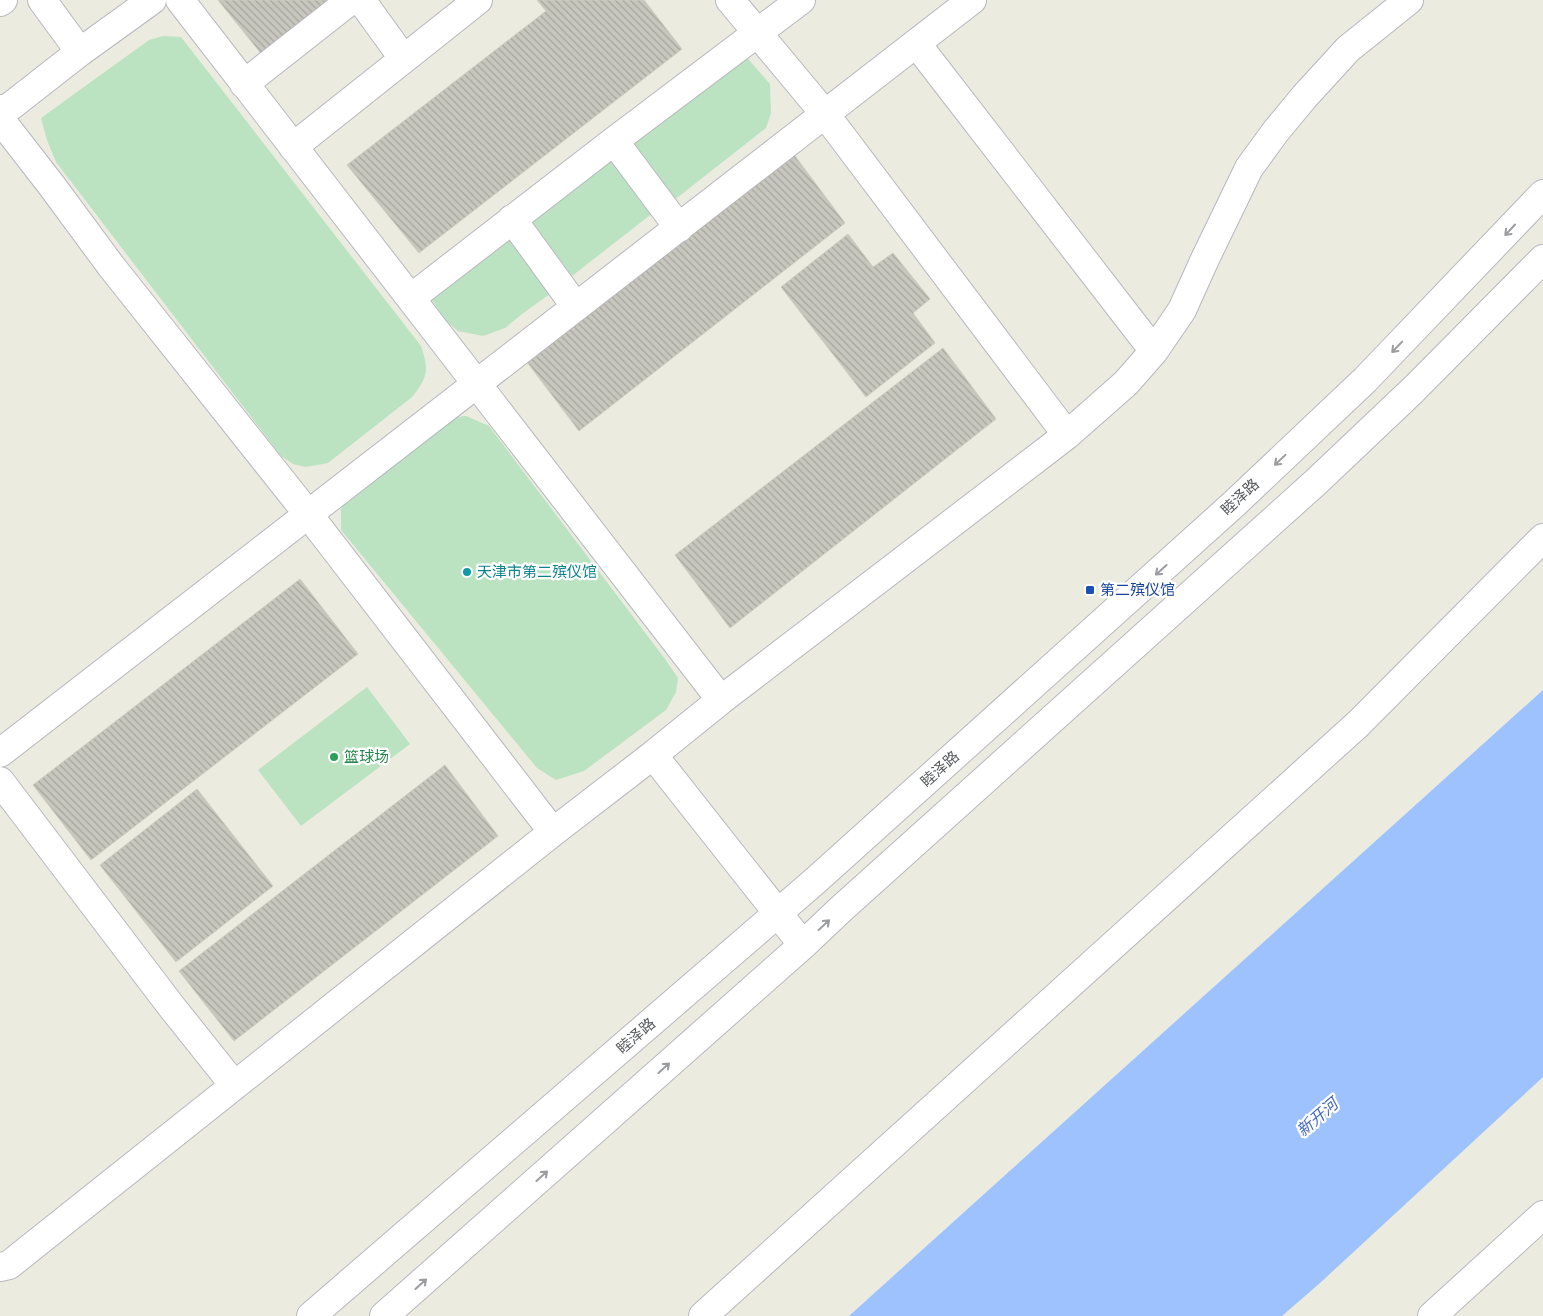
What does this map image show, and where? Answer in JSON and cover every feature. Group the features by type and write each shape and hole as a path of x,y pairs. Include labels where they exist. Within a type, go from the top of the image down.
{"street":[{"path":"42,0 80,52"},
{"path":"152,0 2,110 52,186 111,266 308,514 553,832"},
{"path":"180,0 721,700"},
{"path":"244,84 351,0"},
{"path":"361,0 403,58"},
{"path":"293,147 478,0"},
{"path":"730,0 825,114 1067,435"},
{"path":"411,298 801,0"},
{"path":"0,753 972,0"},
{"path":"0,1268 9,1265 721,700 1067,435 1126,383 1154,351 1182,310 1249,168 1276,131 1348,49 1409,0"},
{"path":"916,43 1154,351"},
{"path":"614,141 678,228"},
{"name":"睦泽路","path":"311,1316 778,914 1235,503 1365,380 1543,194"},
{"path":"512,219 576,307"},
{"path":"384,1316 804,945 841,909 1316,482 1413,390 1543,260"},
{"path":"702,1316 1358,724 1543,538"},
{"path":"653,755 804,945"},
{"path":"0,782 234,1085"},
{"path":"1432,1316 1543,1215"}],"green space":[{"path":"163,36 181,37 421,346 426,367 425,373 421,384 412,397 328,463 306,467 293,464 281,456 56,162 47,140 41,118 149,40"},
{"path":"742,52 770,84 771,113 766,128 673,201 625,141"},
{"path":"610,155 654,212 572,276 528,216"},
{"path":"510,236 554,291 505,328 483,336 458,331 445,320 430,297"},
{"path":"466,416 489,426 678,678 676,692 666,710 584,771 556,780 537,768 341,530 341,509 349,495 443,419"},
{"name":"篮球场","path":"367,687 410,744 301,826 258,770"}],"water":[{"name":"新开河","path":"1543,690 1543,1077 1320,1283 1282,1316 849,1316"}],"building":[{"path":"218,0 335,0 263,56"},
{"path":"537,0 644,0 682,49 419,253 347,165 546,11"},
{"path":"792,152 845,223 579,431 524,358"},
{"path":"848,234 873,267 893,253 930,299 913,313 935,343 866,397 781,287"},
{"path":"943,348 996,419 730,628 675,555"},
{"path":"300,579 358,654 91,860 33,785"},
{"path":"445,765 498,836 234,1041 179,971"},
{"path":"197,789 273,886 176,962 100,865"}],"place":[{"name":"天津市第二殡仪馆","path":"467,572"},
{"name":"第二殡仪馆","path":"1090,590"},
{"name":"篮球场","path":"334,757"}]}
